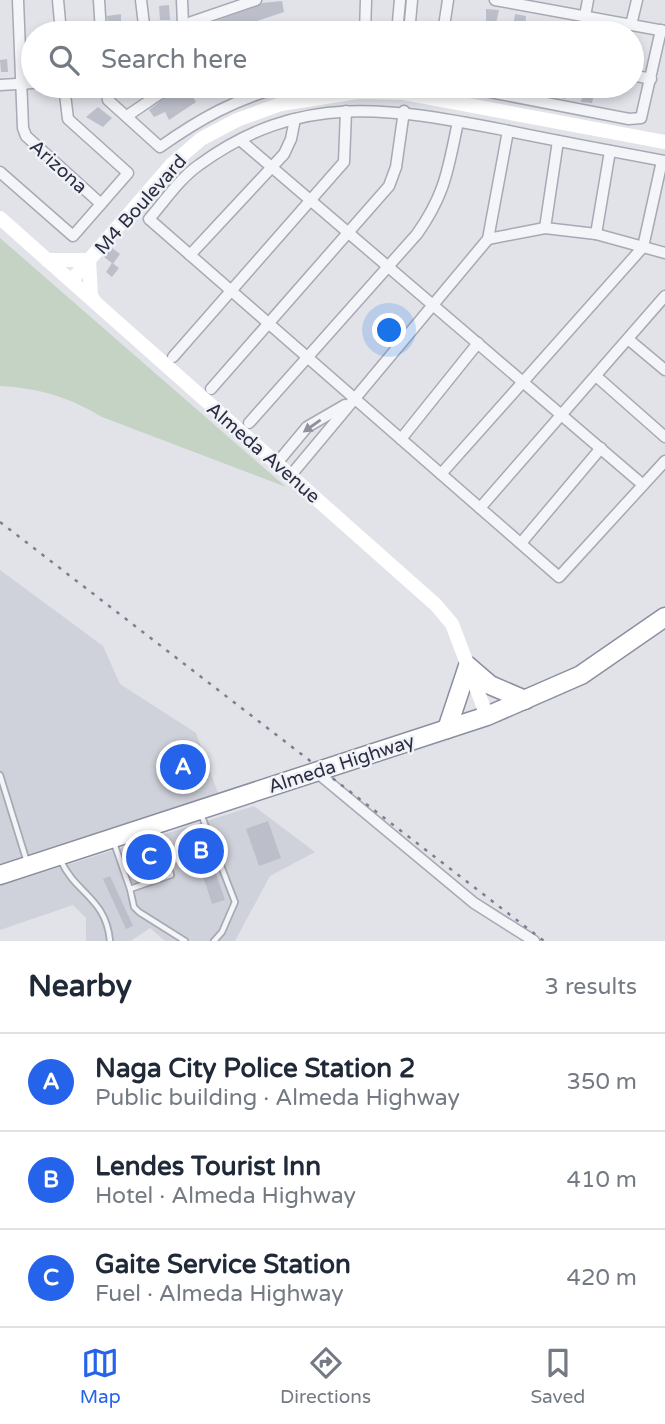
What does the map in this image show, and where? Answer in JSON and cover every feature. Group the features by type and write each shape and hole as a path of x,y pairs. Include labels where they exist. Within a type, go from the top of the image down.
{"highway":[{"name":"Almeda Highway","path":"0,875 314,770 487,716 525,701 607,659 665,617"},
{"path":"447,729 468,667 489,685 525,701"}],"main road":[{"name":"M4 Boulevard","path":"71,281 170,164 201,139 237,120 281,104 316,98"},
{"name":"M4 Boulevard","path":"443,98 665,142"},
{"name":"Almeda Avenue","path":"0,218 436,605 452,624 487,716"},
{"path":"47,260 89,260 91,296 100,309"}],"street":[{"name":"Arizona","path":"18,0 21,23"},
{"path":"58,0 60,21"},
{"path":"99,0 100,21"},
{"path":"141,0 144,21"},
{"path":"182,0 183,21"},
{"path":"191,21 223,5 256,0"},
{"path":"365,21 366,0"},
{"path":"398,21 400,0"},
{"path":"410,21 412,0"},
{"path":"445,21 449,0"},
{"path":"495,0 539,4 611,21"},
{"path":"585,16 588,0"},
{"path":"633,21 637,0"},
{"path":"521,98 629,119 641,118 663,30 644,27"},
{"path":"644,78 651,79"},
{"path":"0,85 21,84"},
{"name":"Arizona","path":"27,98 23,128 31,142 101,204"},
{"path":"0,172 73,236 128,173 68,119 65,98"},
{"path":"108,98 160,147 204,116 242,98"},
{"path":"127,116 153,98"},
{"path":"173,357 344,162 346,111"},
{"path":"441,474 643,247 663,161 404,111 346,111 295,119 240,140 197,166 149,219 190,256 559,577 665,461"},
{"path":"211,389 350,234 389,186 396,167 404,111"},
{"path":"190,256 272,167 291,139 295,119"},
{"path":"249,423 417,234 441,197 458,121"},
{"path":"291,475 488,239 508,131"},
{"path":"240,140 642,484"},
{"path":"545,228 558,141"},
{"path":"596,234 610,151"},
{"path":"488,239 545,228 596,234 665,253"},
{"path":"480,508 664,299"},
{"path":"628,339 665,370"},
{"path":"401,439 478,343"},
{"path":"596,376 665,437"},
{"path":"277,463 307,427 354,398"},
{"path":"521,543 601,448"},
{"path":"314,770 474,903 534,941"}],"lane":[{"path":"0,775 28,866"},
{"path":"200,810 235,902 222,932 215,941"},
{"path":"130,889 171,875 155,825"},
{"path":"113,839 134,907 185,941"},
{"path":"58,856 66,873 98,904 110,941"}],"shaded area":[{"path":"0,570 103,646 120,684 196,733 219,796 0,867"},
{"path":"254,806 315,852 270,876 235,941 165,941 150,928 131,941 86,941 86,918 73,905 0,930 0,886"}],"green space":[{"path":"0,238 286,487 102,417 66,399 41,391 0,386"}],"building":[{"path":"282,1 284,12 257,21 216,21 262,3"},
{"path":"169,5 170,20 160,20 159,6"},
{"path":"486,9 499,10 497,21 486,21"},
{"path":"121,14 121,21 108,21 107,16"},
{"path":"515,14 526,16 526,21 514,21"},
{"path":"7,59 8,72 1,72 0,60"},
{"path":"164,98 194,98 196,102 169,120 165,112 154,117 149,110"},
{"path":"582,98 593,98 592,103 581,102"},
{"path":"98,107 112,118 103,127 86,117"},
{"path":"112,248 120,254 113,264 104,257"},
{"path":"112,263 119,268 112,277 106,272"},
{"path":"190,757 195,772 176,778 171,763"},
{"path":"268,821 281,858 259,866 246,829"},
{"path":"151,842 161,873 150,877 139,846"},
{"path":"205,842 225,900 212,904 199,864 183,869 176,847 187,843 189,847"},
{"path":"110,876 133,926 126,929 103,879"}],"railway":[{"path":"0,522 544,941"}],"place":[{"name":"Naga City Police Station 2","path":"183,767"},
{"name":"Lendes Tourist Inn","path":"201,851"},
{"name":"Gaite Service Station","path":"149,857"}]}
